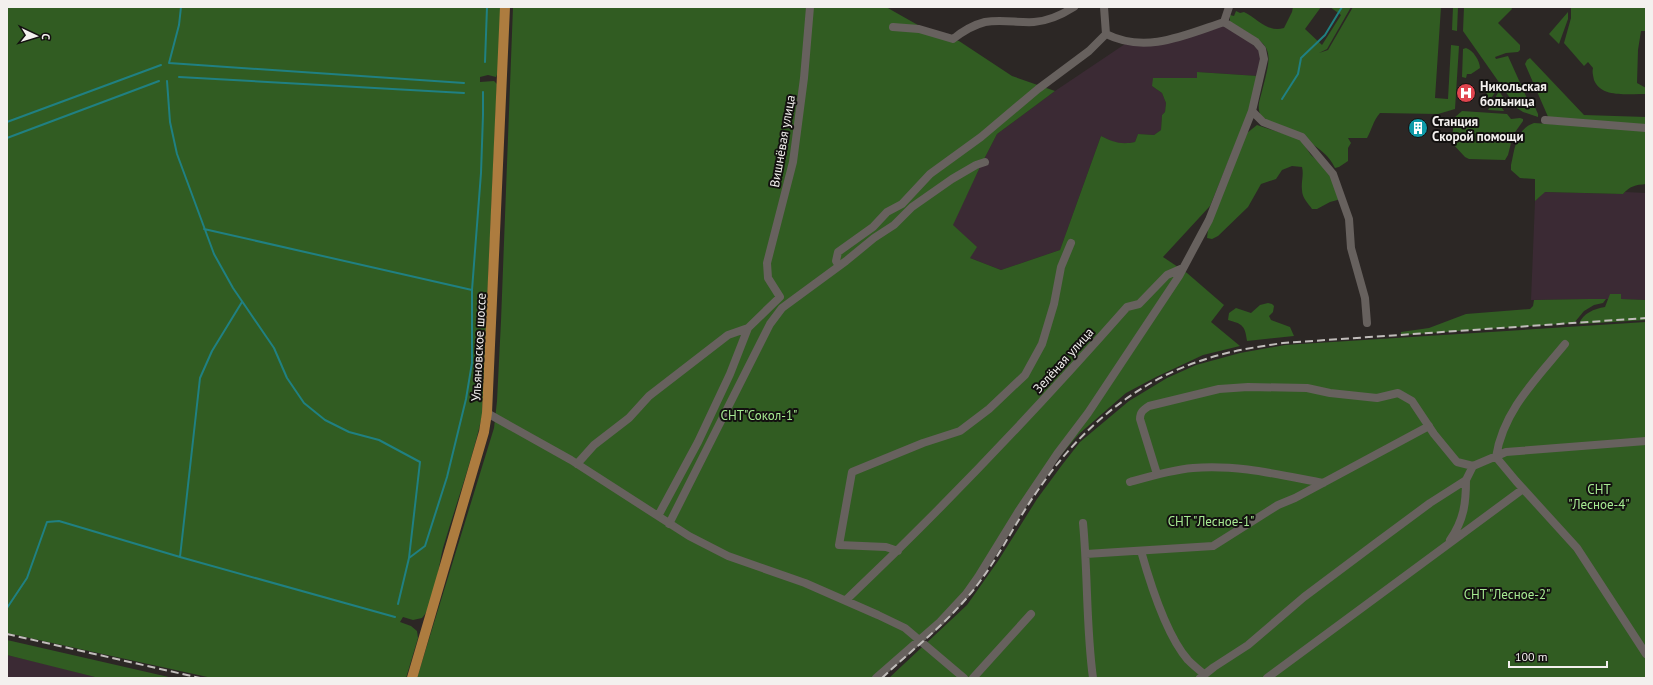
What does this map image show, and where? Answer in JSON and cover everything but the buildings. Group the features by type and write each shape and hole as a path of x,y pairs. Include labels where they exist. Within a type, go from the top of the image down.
{"main road":[{"name":"Ульяновское шоссе","path":"412,678 484,432 487,412 505,7"}],"street":[{"name":"Вишнёвая улица","path":"748,328 780,297 768,278 767,264 793,162 804,78 810,7"},
{"path":"893,27 919,29 953,39 972,26 986,22 1036,22 1065,13 1074,7"},
{"path":"839,266 836,260 838,252 873,226 887,212 902,204 930,174 980,137 1038,89 1089,51 1106,34 1104,7"},
{"path":"1224,22 1229,7"},
{"path":"876,678 940,622 966,594 1057,454 1088,413 1183,268 1209,220 1252,111 1264,60 1262,49 1256,42 1224,22 1165,41 1134,43 1119,41 1106,34"},
{"path":"1252,111 1263,122 1302,138 1333,174 1349,219 1351,248 1365,298 1367,323"},
{"path":"1545,120 1646,128"},
{"path":"670,524 770,324 782,308 874,238 894,225 912,207 976,164 985,162"},
{"path":"898,551 886,547 839,545 852,472 923,443 960,432 989,409 1025,375 1042,344 1054,304 1061,266 1072,243"},
{"name":"Зелёная улица","path":"846,600 898,551 1061,382 1127,307 1139,304 1167,275 1183,268"},
{"path":"577,464 594,445 629,418 649,396 728,335 748,328"},
{"path":"658,516 698,442 730,374 748,328"},
{"path":"1496,457 1499,440 1507,421 1529,387 1566,344"},
{"path":"1157,474 1140,419 1140,414 1143,409 1149,406 1218,389 1307,388 1330,393 1377,398 1398,392 1412,401 1457,462 1473,466 1506,452 1646,441"},
{"path":"487,412 577,464 689,536 728,556 805,583 846,600 905,628 964,678"},
{"path":"1086,554 1213,546 1278,505 1295,498 1429,426"},
{"path":"1496,457 1577,548 1646,654"},
{"path":"1446,546 1457,530 1466,503 1466,480 1473,466"},
{"path":"1130,482 1157,474 1193,468 1221,467 1273,473 1323,483"},
{"path":"1141,551 1158,604 1175,640 1188,660 1202,676 1214,666 1248,645 1304,597 1376,543 1466,480"},
{"path":"1267,678 1523,489"},
{"path":"1083,523 1086,554 1090,654 1093,678"},
{"path":"973,678 1031,614"}],"shaded area":[{"path":"1223,25 1246,39 1260,51 1262,61 1258,76 1197,72 1197,78 1152,86 1162,93 1166,103 1165,112 1162,115 1161,130 1154,135 1138,134 1135,142 1124,144 1113,142 1101,136 1060,250 1001,270 970,258 952,225 997,134 1055,91 1125,44 1132,45"},
{"path":"1544,192 1623,194 1625,192 1646,193 1646,300 1621,299 1621,294 1611,294 1609,299 1531,300 1535,201"},
{"path":"7,655 54,666 99,678 7,678"}],"green space":[{"path":"7,7 501,7 498,72 496,77 488,75 480,77 480,82 494,81 497,84 482,416 469,466 443,548 436,585 430,604 422,618 413,620 403,617 400,622 411,626 417,631 418,638 406,678 212,678 7,633"},
{"name":"СНТ\"Сокол-1\"","path":"513,7 886,7 932,33 959,41 1012,76 1055,91 997,134 953,225 977,247 970,258 1001,270 1060,250 1101,136 1117,142 1130,143 1135,142 1138,134 1154,135 1161,130 1162,115 1165,112 1166,103 1162,93 1152,86 1153,78 1197,78 1197,72 1258,76 1250,108 1210,206 1163,257 1187,273 1224,305 1211,322 1240,346 1203,355 1126,393 1079,434 1054,463 980,578 879,678 417,678 494,428 497,401 501,321"},
{"path":"1293,7 1321,7 1305,29 1322,45 1341,15 1330,7 1351,7 1327,49 1319,53 1328,50 1353,7 1441,7 1435,98 1448,99 1451,45 1459,46 1455,109 1438,114 1380,113 1367,138 1348,138 1351,143 1348,148 1348,161 1335,168 1329,159 1312,144 1261,116 1259,105 1268,66 1269,57 1267,50 1263,43 1230,22 1230,15 1234,16 1236,11 1240,13 1244,12 1273,29 1284,28"},
{"path":"1453,7 1458,7 1457,31 1452,30"},
{"path":"1464,7 1511,7 1512,9 1498,23 1520,45 1520,50 1518,52 1506,53 1495,57 1496,59 1508,56 1530,105 1534,105 1538,117 1523,112 1517,108 1463,31"},
{"path":"1571,7 1646,7 1646,31 1641,31 1638,50 1637,83 1646,88 1646,94 1609,93 1598,86 1594,80 1593,68 1588,62 1584,66 1564,43 1571,18"},
{"path":"1568,12 1568,19 1559,44 1549,34"},
{"path":"1466,48 1476,56 1480,68 1471,74 1467,74 1466,78 1462,77 1463,49"},
{"path":"1530,58 1584,115 1646,117 1646,126 1549,119 1525,64"},
{"path":"1488,79 1496,91 1485,108"},
{"path":"1499,91 1509,106 1502,108 1504,111 1488,110"},
{"path":"1462,111 1507,114 1511,119 1523,119 1513,135 1508,155 1505,160 1469,159 1465,157 1452,143 1454,118"},
{"path":"1534,123 1646,130 1646,184 1633,186 1623,194 1545,192 1535,201 1535,179 1520,178 1511,170 1517,140 1523,130"},
{"path":"1257,125 1300,139 1311,155 1327,169 1341,199 1330,202 1317,209 1312,209 1302,193 1302,167 1292,166 1282,170 1276,179 1261,184 1248,207 1218,236 1212,239 1207,238 1208,229 1247,133"},
{"path":"1610,294 1621,294 1621,299 1646,300 1646,320 1579,324 1583,317 1589,312 1605,307"},
{"path":"1606,299 1603,303 1594,305 1584,311 1574,323 1401,335 1401,332 1429,328 1466,314 1530,309 1533,306 1534,300"},
{"path":"1268,303 1274,306 1273,312 1269,316 1271,320 1290,327 1294,336 1247,341 1242,326 1228,320 1229,313 1236,308 1251,313 1260,305"},
{"name":"СНТ \"Лесное-1\"","path":"1646,322 1646,678 889,678 967,605 998,561 1037,499 1080,442 1129,401 1167,378 1196,365 1240,353 1285,345"},
{"path":"7,640 173,678 99,678 7,655"}],"waterway":[{"path":"181,7 179,25 169,63 464,83"},
{"path":"485,62 487,7"},
{"path":"1282,99 1298,74 1301,58 1325,35 1342,7"},
{"path":"7,122 161,65"},
{"path":"179,77 464,93"},
{"path":"7,138 159,81"},
{"path":"167,81 170,122 177,154 214,254 233,288 274,348 287,378 304,403 325,420 349,432 379,440 420,462 409,558 398,604"},
{"path":"409,558 425,546 447,477 466,399 472,363 472,290 481,173 483,92"},
{"path":"204,229 472,290"},
{"path":"180,557 200,378 212,351 242,302"},
{"path":"7,608 27,578 47,522 59,521 180,557 395,617"}],"railway":[{"path":"882,678 934,632 970,594 989,569 1033,497 1056,465 1073,445 1092,427 1133,394 1179,369 1223,354 1283,343 1646,318"},
{"path":"7,634 200,678"}],"place":[{"name":"Никольская больница","path":"1466,93"},
{"name":"Станция Скорой помощи","path":"1418,128"}],"park label":[{"name":"СНТ \"Лесное-4\"","path":"1599,496"},
{"name":"СНТ \"Лесное-2\"","path":"1507,594"}]}
